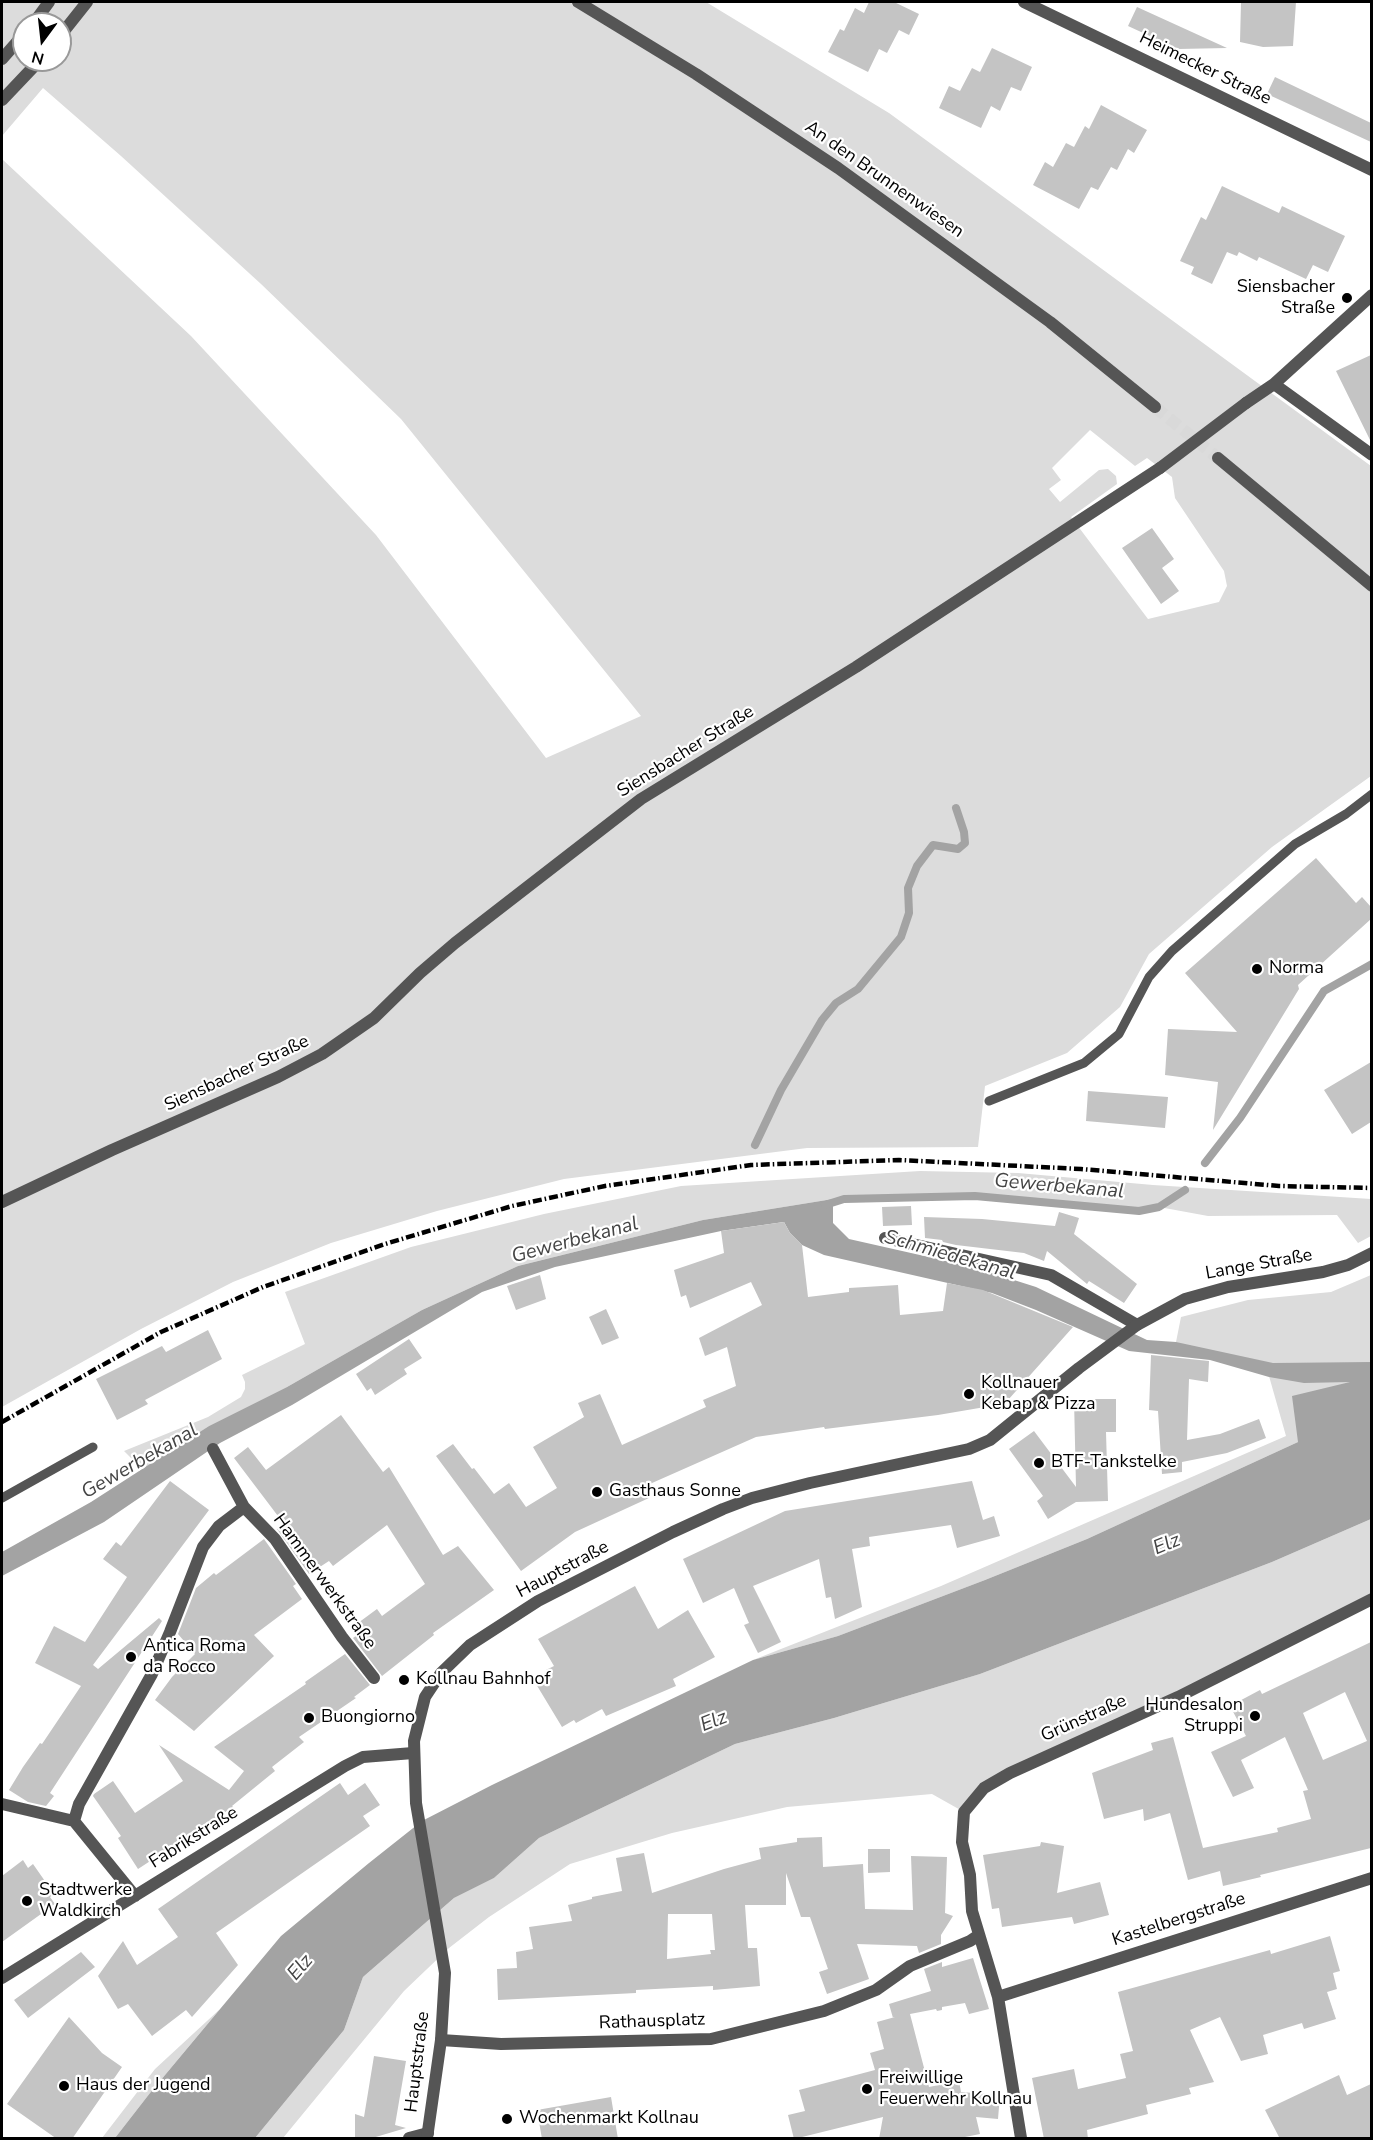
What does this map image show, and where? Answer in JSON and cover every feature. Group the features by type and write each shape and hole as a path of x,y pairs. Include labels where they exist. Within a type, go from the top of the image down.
{"street":[{"path":"72,21 87,2"},
{"name":"An den Brunnenwiesen","path":"578,2 696,74 838,168 1050,322 1155,407"},
{"name":"Heimecker Straße","path":"1024,2 1371,170"},
{"path":"2,59 12,48"},
{"path":"2,100 29,72"},
{"name":"Siensbacher Straße","path":"2,1202 112,1150 278,1077 322,1054 374,1018 454,943 641,800 856,667 1160,468 1274,384 1371,295"},
{"path":"1274,384 1371,455"},
{"path":"1218,458 1371,586"},
{"path":"885,1238 1051,1275 1137,1325"},
{"name":"Lange Straße","path":"1137,1325 1185,1299 1228,1287 1323,1272 1348,1265 1371,1253"},
{"name":"Hauptstraße","path":"427,2136 441,2040 446,1973 418,1818 413,1753 425,1697 441,1673 470,1645 538,1601 673,1532 752,1498 810,1483 969,1449 990,1440 1079,1368 1137,1325"},
{"name":"Hammerwerkstraße","path":"213,1449 244,1507 274,1539 342,1637 374,1678"},
{"path":"74,1821 80,1804 152,1674 203,1547 219,1526 244,1507"},
{"name":"Grünstraße","path":"1021,2139 998,1997 972,1911 970,1875 962,1842 964,1812 984,1788 1010,1773 1178,1696 1371,1599"},
{"name":"Fabrikstraße","path":"2,1978 345,1766 363,1757 413,1753"},
{"path":"2,1804 74,1821 135,1896"},
{"name":"Kastelbergstraße","path":"998,1997 1371,1878"},
{"name":"Rathausplatz","path":"441,2040 501,2044 711,2039 824,2011 876,1990 910,1966 979,1935"},
{"path":"408,2139 427,2136"}],"lane":[{"path":"989,1101 1084,1063 1119,1034 1149,977 1172,951 1295,844 1346,814 1371,794"},
{"path":"2,1498 93,1447"}],"shaded area":[{"path":"2,2 706,2 889,113 1371,466 1371,776 1272,847 1149,954 1120,1007 1067,1053 985,1086 978,1147 807,1148 564,1179 437,1211 331,1243 233,1282 141,1329 2,1407 2,159 191,336 376,535 546,758 641,716 401,419 261,284 43,88 2,136","holes":["1090,430 1135,466 1147,458 1172,477 1175,498 1224,571 1227,586 1219,602 1148,619 1071,517 1117,484 1116,476 1108,469 1099,470 1060,502 1049,489 1061,480 1052,468"]},
{"path":"920,1171 1018,1173 1153,1185 1371,1199 1371,1236 1358,1243 1337,1215 1208,1216 1159,1207 1139,1211 975,1196 833,1199 703,1220 518,1266 422,1310 287,1387 209,1426 143,1470 124,1451 208,1417 241,1397 245,1389 242,1375 305,1344 285,1292 411,1247 544,1214 681,1186"},
{"path":"1371,1275 1371,1385 1298,1442 1087,1539 985,1580 838,1636 753,1660 941,1586 1286,1436 1267,1369 1175,1347 1181,1317 1248,1300 1331,1292"},
{"path":"1371,1519 1371,1599 1010,1773 964,1812 932,1794 787,1807 672,1833 570,1864 489,1917 449,1948 404,1991 283,2138 255,2138 344,2030 363,1977 454,1898 494,1878 539,1838 735,1744 834,1718 980,1674 1272,1562"},
{"path":"220,2009 115,2138 102,2138 155,2069"}],"water":[{"name":"Elz","path":"833,1199 833,1223 849,1239 973,1267 1036,1287 1147,1340 1176,1342 1273,1363 1371,1362 1371,1519 1272,1562 980,1674 834,1718 735,1744 539,1838 494,1878 454,1898 363,1977 344,2030 255,2138 115,2138 281,1936 422,1821 753,1660 838,1636 985,1580 1087,1539 1298,1442 1292,1396 1350,1382 1304,1383 1269,1377 1210,1360 1129,1351 992,1293 824,1255 802,1245 790,1233 784,1222 721,1231 555,1267 482,1292 292,1405 220,1443 104,1522 2,1576 2,1552 91,1502 209,1426 287,1387 422,1310 518,1266 703,1220"}],"building":[{"path":"869,2 894,2 919,14 909,35 899,30 887,53 879,49 868,72 828,52 840,29 844,31 855,8 864,13"},
{"path":"1241,2 1296,2 1293,46 1263,47 1240,42"},
{"path":"1137,7 1227,48 1178,49 1128,26"},
{"path":"992,48 1032,67 1021,91 1011,87 1000,111 991,106 981,128 939,108 949,86 960,91 972,68 980,72"},
{"path":"1275,77 1371,123 1371,142 1267,94"},
{"path":"1101,105 1147,130 1134,153 1128,149 1117,170 1111,167 1098,190 1091,187 1079,209 1033,185 1045,162 1053,167 1066,143 1074,147 1085,126 1089,129"},
{"path":"1222,186 1279,213 1282,206 1345,236 1328,272 1313,265 1306,279 1259,257 1257,261 1239,252 1237,256 1227,252 1212,284 1191,274 1194,267 1180,261 1201,217 1206,220"},
{"path":"1371,355 1371,442 1336,371"},
{"path":"1152,528 1174,559 1162,568 1179,591 1161,604 1122,548"},
{"path":"1316,858 1356,903 1362,897 1371,907 1371,919 1298,985 1299,989 1213,1130 1218,1082 1165,1075 1168,1029 1237,1032 1185,973"},
{"path":"1371,1062 1371,1122 1352,1134 1324,1090"},
{"path":"1088,1091 1168,1097 1165,1128 1086,1121"},
{"path":"911,1206 912,1225 883,1226 882,1207"},
{"path":"1059,1212 1079,1218 1074,1234 1137,1284 1124,1303 1089,1281 1087,1284 1047,1251 1044,1261 1024,1253 956,1245 925,1238 924,1217 982,1219 1055,1226"},
{"path":"784,1222 790,1233 802,1245 808,1297 849,1292 849,1288 898,1285 900,1315 943,1311 947,1283 983,1290 1073,1327 1008,1400 991,1406 938,1415 756,1437 643,1487 649,1498 575,1532 521,1571 436,1456 453,1444 494,1494 509,1483 526,1507 557,1488 533,1447 584,1417 578,1403 600,1394 622,1445 706,1407 703,1400 736,1386 727,1347 705,1356 699,1338 762,1305 751,1282 690,1308 686,1295 681,1297 674,1270 724,1253 721,1231"},
{"path":"540,1275 546,1299 516,1310 507,1286"},
{"path":"606,1309 619,1338 602,1345 589,1317"},
{"path":"208,1330 222,1359 145,1400 148,1404 117,1420 96,1379 162,1346 166,1352"},
{"path":"409,1339 422,1358 404,1369 407,1374 375,1395 371,1388 367,1391 356,1374"},
{"path":"1151,1355 1209,1361 1208,1382 1189,1379 1187,1440 1220,1434 1259,1419 1266,1438 1227,1453 1182,1462 1182,1472 1162,1474 1158,1411 1149,1410"},
{"path":"1074,1399 1116,1399 1116,1432 1106,1432 1108,1501 1076,1502 1048,1519 1037,1501 1043,1496 1009,1449 1034,1431 1076,1487"},
{"path":"341,1415 383,1472 389,1467 443,1555 458,1546 494,1590 433,1633 434,1635 382,1676 353,1638 364,1630 358,1623 377,1609 382,1616 425,1584 387,1525 333,1566 329,1561 309,1574 277,1529 284,1524 234,1458 248,1447 266,1470"},
{"path":"170,1481 209,1510 93,1665 98,1669 159,1618 162,1621 50,1793 54,1796 46,1806 28,1802 9,1790 81,1686 35,1663 54,1626 85,1642 127,1577 103,1559 116,1542 121,1546"},
{"path":"972,1481 983,1520 994,1516 1000,1536 957,1548 951,1525 869,1537 870,1546 852,1549 862,1607 835,1619 831,1597 826,1598 819,1559 753,1586 781,1642 758,1653 744,1625 749,1623 734,1588 703,1603 683,1559 785,1511"},
{"path":"264,1539 296,1584 293,1586 302,1599 254,1635 274,1656 194,1731 155,1700 172,1677 195,1654 178,1634 196,1588"},
{"path":"635,1586 658,1629 688,1610 715,1657 673,1679 676,1686 606,1716 602,1709 576,1723 574,1720 562,1727 536,1684 549,1676 546,1670 554,1666 538,1639"},
{"path":"1371,1642 1371,1848 1223,1886 1220,1871 1188,1880 1170,1813 1144,1821 1143,1809 1104,1819 1092,1773 1153,1750 1151,1743 1173,1737 1203,1848 1278,1832 1277,1828 1311,1819 1303,1791 1308,1790 1285,1737 1241,1760 1254,1788 1233,1797 1211,1752 1246,1736 1230,1706 1260,1690 1262,1694","holes":["1345,1692 1367,1741 1323,1760 1303,1713"]},
{"path":"345,1654 370,1685 354,1697 356,1698 299,1737 304,1742 272,1767 275,1771 233,1807 138,1869 118,1838 121,1836 93,1796 94,1794 113,1781 135,1813 183,1781 159,1745 229,1790 244,1771 214,1747 306,1684 305,1682"},
{"path":"340,1783 348,1795 365,1783 380,1805 363,1816 370,1826 216,1933 238,1965 192,2017 186,2010 152,2036 128,2004 118,2009 98,1976 123,1941 137,1965 178,1937 158,1909"},
{"path":"822,1837 823,1867 863,1864 865,1909 913,1910 911,1856 947,1857 945,1913 953,1916 941,1935 941,1944 919,1953 917,1946 857,1944 869,1979 827,1994 819,1972 828,1969 810,1917 801,1917 786,1873 786,1905 745,1905 748,1948 757,1948 760,1986 713,1990 713,1986 636,1990 636,1993 498,2000 497,1969 517,1968 516,1952 533,1949 529,1927 572,1921 568,1905 622,1891 616,1858 644,1853 652,1893 761,1859 759,1848 797,1842 797,1838","holes":["668,1914 712,1914 715,1950 710,1950 711,1954 667,1959"]},
{"path":"1041,1842 1064,1846 1057,1893 1100,1882 1109,1915 1074,1924 1072,1917 1002,1927 999,1908 992,1909 983,1855 1040,1846"},
{"path":"868,1849 890,1849 890,1872 868,1873"},
{"name":"Stadtwerke Waldkirch","path":"23,1860 28,1868 33,1864 54,1894 50,1897 55,1904 2,1942 2,1876"},
{"path":"1330,1936 1340,1971 1333,1973 1337,1989 1327,1992 1336,2019 1304,2029 1302,2023 1263,2035 1268,2054 1241,2061 1220,2017 1190,2030 1214,2082 1189,2088 1191,2094 1146,2105 1148,2114 1087,2130 1088,2139 1044,2139 1032,2078 1074,2069 1078,2089 1126,2078 1120,2054 1133,2051 1118,1992 1270,1950 1271,1954"},
{"path":"81,1952 95,1967 28,2018 14,2000"},
{"path":"973,1958 989,2009 969,2014 965,2003 942,2007 942,2010 937,2011 936,2009 910,2014 929,2087 959,2081 961,2092 1000,2095 998,2119 976,2117 980,2134 955,2139 879,2139 883,2117 794,2139 788,2115 805,2111 799,2090 875,2070 870,2053 884,2049 877,2022 893,2018 889,2004 931,1991 924,1969 942,1962 942,1967"},
{"name":"Haus der Jugend","path":"69,2017 102,2053 122,2067 72,2139 57,2139 7,2104"},
{"path":"374,2056 406,2061 395,2125 406,2128 369,2139 355,2139 355,2114 364,2117"},
{"path":"1339,2075 1347,2095 1371,2084 1371,2139 1280,2139 1265,2110"},
{"path":"611,2097 618,2139 542,2139 537,2110"}],"waterway":[{"path":"755,1145 781,1090 822,1020 836,1003 858,989 901,937 909,913 908,888 917,866 933,845 958,849 965,843 956,808"},
{"name":"Gewerbekanal","path":"1205,1163 1240,1118 1324,991 1372,964"},
{"name":"Gewerbekanal","path":"825,1205 844,1199 975,1196 1139,1211 1159,1207 1185,1190"}],"tunnel":[{"path":"1155,407 1218,458"}],"railway":[{"path":"2,1422 161,1332 263,1287 385,1244 512,1206 605,1186 751,1165 899,1160 1081,1169 1279,1186 1372,1188"}],"place":[{"name":"Siensbacher Straße","path":"1347,298"},
{"name":"Norma","path":"1257,969"},
{"name":"Kollnauer Kebap & Pizza","path":"969,1394"},
{"name":"BTF-Tankstelke","path":"1039,1463"},
{"name":"Gasthaus Sonne","path":"597,1492"},
{"name":"Antica Roma da Rocco","path":"131,1657"},
{"name":"Kollnau Bahnhof","path":"404,1680"},
{"name":"Hundesalon Struppi","path":"1255,1716"},
{"name":"Buongiorno","path":"309,1718"},
{"name":"Stadtwerke Waldkirch","path":"27,1901"},
{"name":"Haus der Jugend","path":"64,2086"},
{"name":"Freiwillige Feuerwehr Kollnau","path":"867,2089"},
{"name":"Wochenmarkt Kollnau","path":"507,2119"}],"water label":[{"name":"Schmiedekanal","path":"950,1256"}]}
